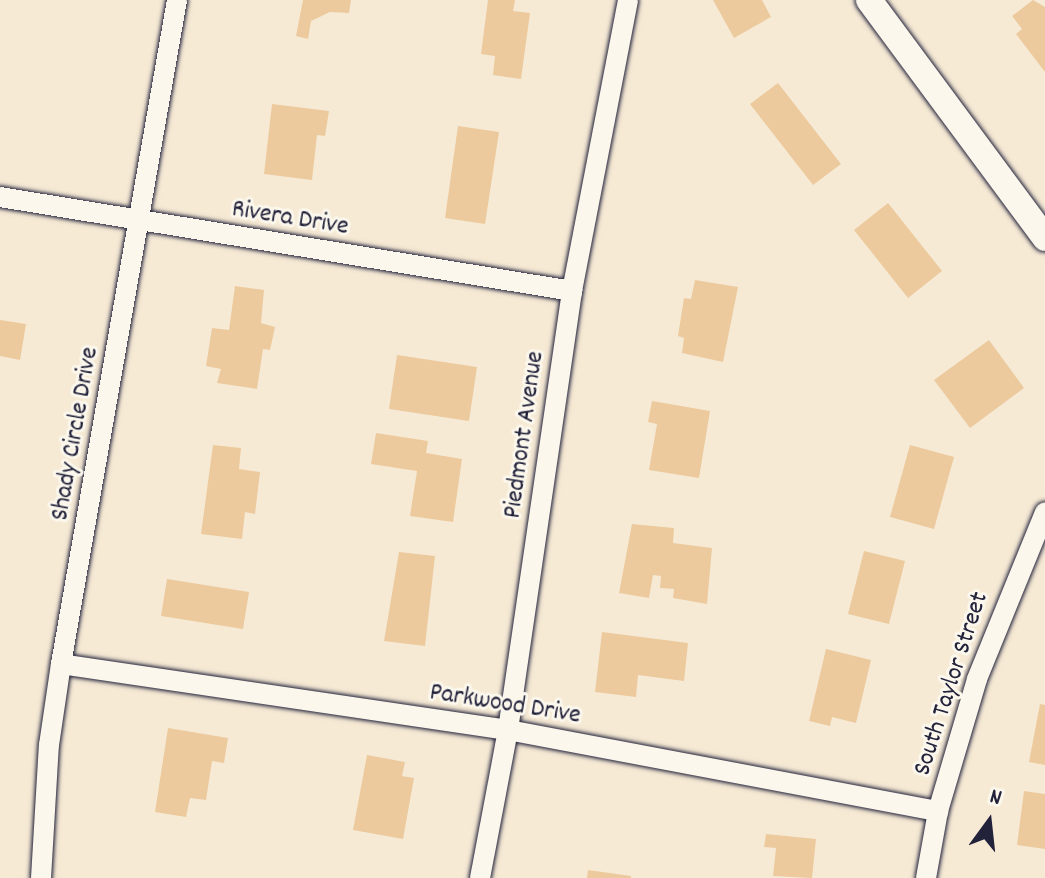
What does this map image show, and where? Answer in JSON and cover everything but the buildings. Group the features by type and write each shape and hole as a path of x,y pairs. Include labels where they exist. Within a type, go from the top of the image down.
{"street":[{"name":"Shady Circle Drive","path":"41,878 49,745 61,664 177,0"},
{"name":"Piedmont Avenue","path":"480,878 508,730 572,291 628,0"},
{"path":"869,0 1045,238"},
{"name":"Rivera Drive","path":"0,197 572,291"},
{"name":"South Taylor Street","path":"926,878 938,811 982,666 1045,512"},
{"name":"Parkwood Drive","path":"61,664 508,730 938,811"}]}
